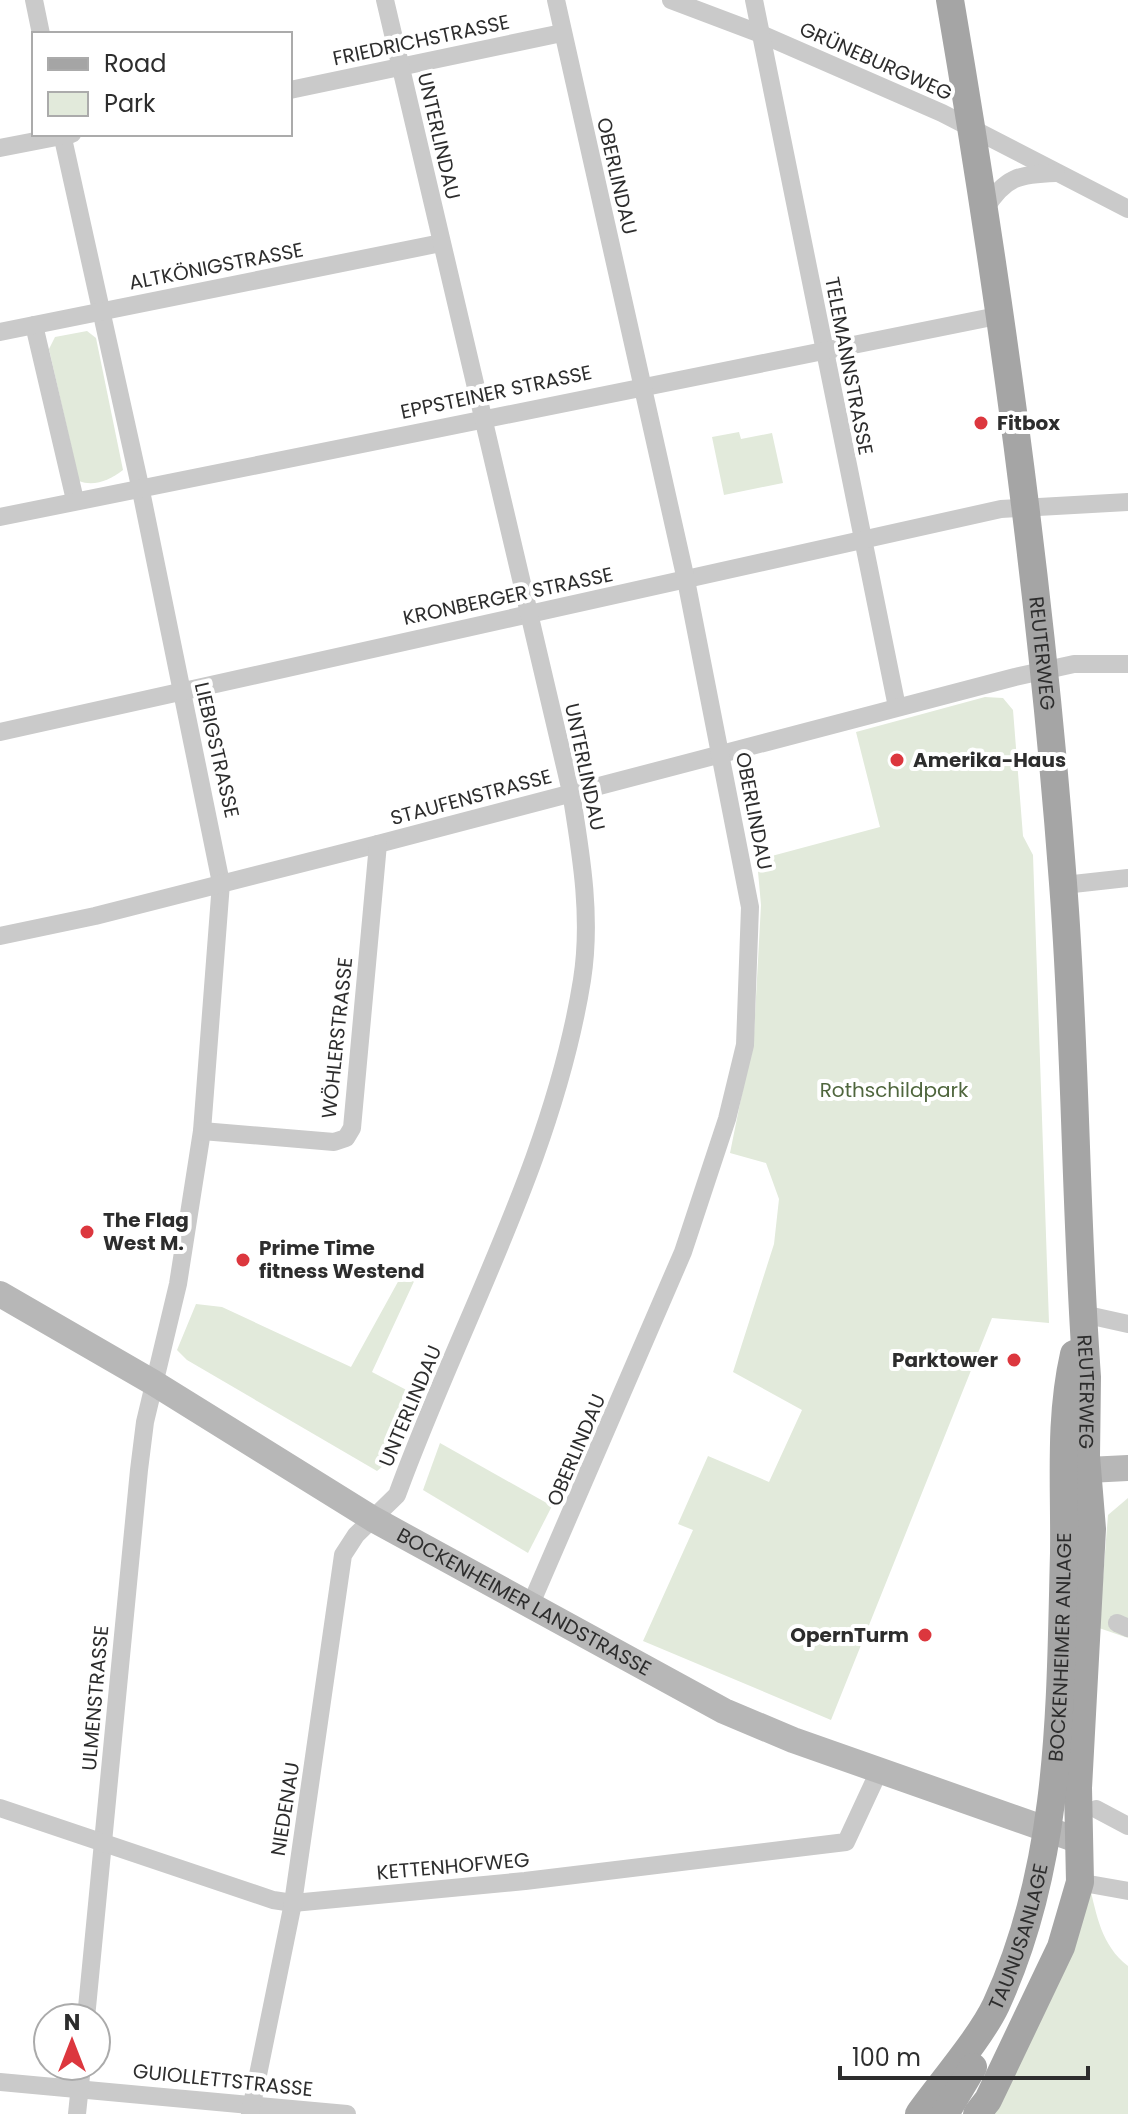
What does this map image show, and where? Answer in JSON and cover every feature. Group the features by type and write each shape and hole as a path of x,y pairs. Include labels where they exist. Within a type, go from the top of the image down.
{"main road":[{"name":"REUTERWEG","path":"950,0 1002,315 1045,672 1064,885 1088,1470"},
{"name":"BOCKENHEIMER LANDSTRASSE","path":"0,1294 154,1383 373,1519 724,1711 879,1771 1080,1841"},
{"name":"REUTERWEG","path":"1065,1494 1062,1425 1083,1314"},
{"path":"1065,1494 1088,1470 1128,1468"},
{"name":"BOCKENHEIMER ANLAGE","path":"1087,1805 1092,1529 1088,1470"},
{"name":"BOCKENHEIMER ANLAGE","path":"1050,1832 1065,1494"},
{"name":"TAUNUSANLAGE","path":"977,2114 1001,2074 1061,1947 1080,1882 1080,1841 1087,1805"},
{"name":"TAUNUSANLAGE","path":"919,2114 988,2021 1023,1932 1050,1832"},
{"path":"945,2114 979,2056 988,2021"}],"street":[{"path":"34,0 41,32"},
{"name":"UNTERLINDAU","path":"373,1519 397,1495 529,1172 558,1080 582,979 586,917 571,792 385,0"},
{"name":"OBERLINDAU","path":"530,1606 683,1252 727,1119 745,1045 750,907 686,580 556,0"},
{"name":"GRÜNEBURGWEG","path":"671,0 761,34 972,129 1128,209"},
{"name":"TELEMANNSTRASSE","path":"754,0 897,707"},
{"name":"FRIEDRICHSTRASSE","path":"292,90 562,33"},
{"path":"0,148 60,136"},
{"name":"LIEBIGSTRASSE","path":"65,136 181,693 215,839 221,883 202,1131 178,1284 154,1383"},
{"path":"985,209 998,188 1017,176 1058,173"},
{"name":"ALTKÖNIGSTRASSE","path":"0,332 441,243"},
{"name":"EPPSTEINER STRASSE","path":"0,517 140,486 1002,315"},
{"path":"34,325 75,500"},
{"name":"KRONBERGER STRASSE","path":"0,732 527,613 1027,506 1128,502"},
{"name":"STAUFENSTRASSE","path":"0,936 95,916 897,707 1074,664 1128,664"},
{"name":"WÖHLERSTRASSE","path":"202,1131 334,1142 346,1138 352,1128 378,844"},
{"path":"1064,885 1128,878"},
{"path":"1083,1314 1128,1324"},
{"name":"ULMENSTRASSE","path":"88,2002 139,1470 154,1383"},
{"name":"NIEDENAU","path":"252,2110 293,1903 343,1555 356,1535 373,1519"},
{"name":"KETTENHOFWEG","path":"0,1808 273,1900 293,1903 525,1881 846,1842 879,1771"},
{"path":"1087,1805 1128,1826"},
{"path":"1089,1884 1128,1891"},
{"name":"GUIOLLETTSTRASSE","path":"0,2082 79,2088 252,2110 347,2114"},
{"path":"77,2114 80,2082"}],"green space":[{"path":"87,331 96,338 123,470 96,483 79,481 49,349 55,337"},
{"path":"739,432 741,439 772,433 783,483 724,495 712,437"},
{"name":"Rothschildpark","path":"985,697 1003,698 1013,710 1023,836 1033,855 1049,1323 992,1318 831,1720 643,1641 693,1530 678,1524 708,1456 769,1482 802,1410 733,1372 774,1244 779,1199 766,1163 730,1153 754,1034 761,905 754,827 759,826 768,857 880,827 856,732"},
{"path":"405,1269 417,1275 372,1372 418,1396 388,1462 377,1471 187,1360 177,1350 196,1304 222,1307 351,1367"},
{"path":"440,1443 552,1506 528,1553 423,1490"},
{"path":"1128,1498 1128,1638 1099,1628 1108,1515"},
{"path":"1089,1884 1106,1939 1128,1966 1128,2114 977,2114"}],"place":[{"name":"Fitbox","path":"981,423"},
{"name":"Amerika-Haus","path":"897,760"},
{"name":"The Flag West M.","path":"87,1232"},
{"name":"Prime Time fitness Westend","path":"243,1260"},
{"name":"Parktower","path":"1014,1360"},
{"name":"OpernTurm","path":"925,1635"}]}
